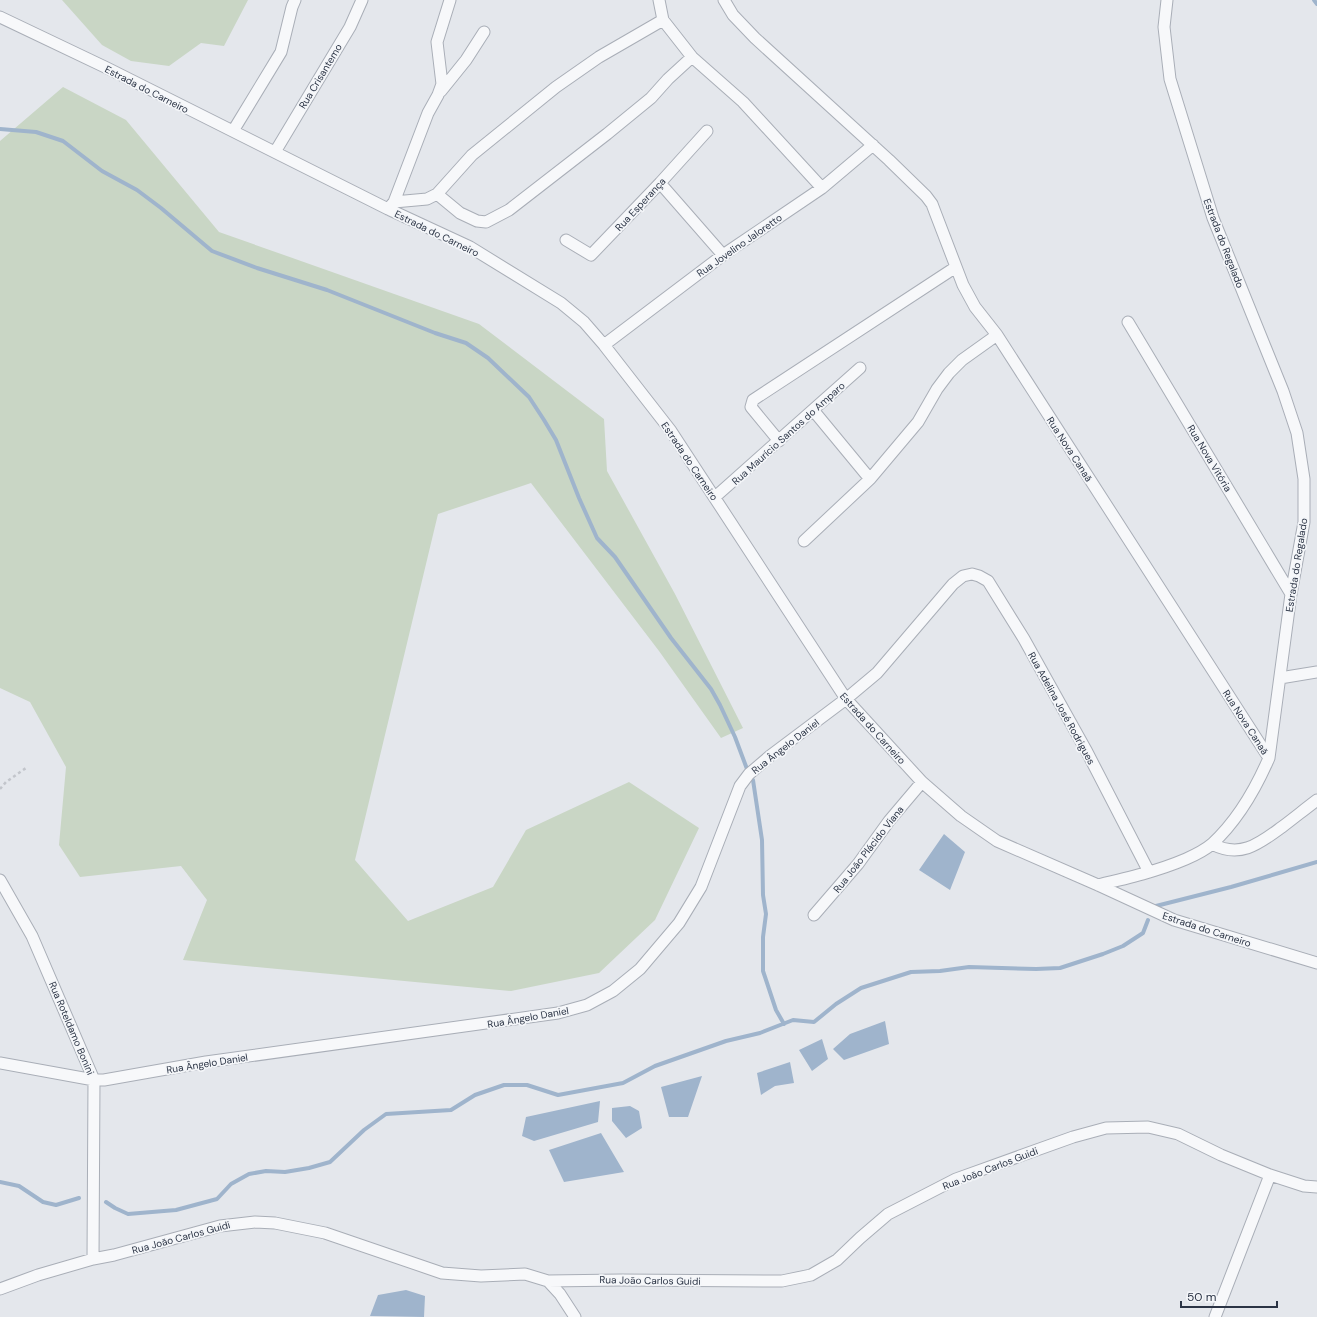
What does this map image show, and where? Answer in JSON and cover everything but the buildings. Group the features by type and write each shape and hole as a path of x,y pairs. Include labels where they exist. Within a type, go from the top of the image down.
{"street":[{"path":"233,131 281,52 295,0"},
{"name":"Rua Crisantemo","path":"275,152 350,27 362,0"},
{"path":"391,205 428,113 442,84 437,42 450,0"},
{"path":"659,0 663,20 692,57 743,102 822,188"},
{"name":"Rua Nova Canaã","path":"724,0 733,15 755,38 919,188 932,204 963,285 975,307 997,335 1269,758"},
{"name":"Estrada do Regalado","path":"1098,885 1149,872 1172,864 1196,854 1212,844 1243,807 1259,781 1269,758 1291,594 1304,522 1304,479 1297,433 1283,391 1213,218 1170,79 1164,27 1167,0"},
{"name":"Estrada do Carneiro","path":"0,17 107,68 275,152 391,205 470,247 561,303 584,322 604,345 671,431 846,699 922,782 961,816 997,841 1174,920 1317,963"},
{"path":"391,205 427,199 437,194 472,155 556,87 599,57 663,20"},
{"path":"438,95 466,60 484,32"},
{"path":"437,194 460,213 477,221 486,222 509,210 651,98 668,79 692,57"},
{"name":"Rua Esperança","path":"566,240 591,255 660,183 707,131"},
{"name":"Rua Jovelino Jaloretto","path":"604,345 723,254 822,188 873,145"},
{"path":"660,183 723,254"},
{"path":"779,441 751,407 753,400 956,267"},
{"name":"Rua Nova Vitória","path":"1128,322 1291,594"},
{"path":"804,541 870,479 918,422 948,373 962,360 997,335"},
{"name":"Rua Maurício Santos do Amparo","path":"715,497 860,368"},
{"path":"813,410 870,479"},
{"name":"Rua Adelina José Rodrigues","path":"953,584 963,576 972,574 979,576 988,582 1024,640 1084,746 1149,872"},
{"name":"Rua Ângelo Daniel","path":"0,1063 94,1080 104,1080 206,1062 550,1014 587,1005 613,991 640,968 679,923 701,887 740,786 749,774 770,756 846,699 877,673 953,584"},
{"path":"1280,678 1317,672"},
{"name":"Rua João Plácido Viana","path":"814,915 858,864 889,821 922,782"},
{"path":"1212,844 1222,849 1233,850 1247,849 1259,844 1317,800"},
{"name":"Rua Roteldamo Bonini","path":"0,880 32,936 94,1080 93,1259"},
{"name":"Rua João Carlos Guidi","path":"0,1289 38,1275 93,1259 114,1255 220,1226 256,1222 275,1223 325,1233 442,1273 481,1276 525,1274 536,1276 548,1281 782,1281 811,1275 837,1260 888,1214 956,1179 1073,1136 1106,1128 1148,1127 1178,1134 1221,1155 1270,1175 1304,1186 1317,1187"},
{"path":"1215,1317 1270,1175"},
{"path":"548,1281 560,1294 575,1317"}],"path":[{"path":"0,789 6,782 26,768"}],"green space":[{"path":"62,0 248,0 224,46 201,43 169,66 131,61 102,45"},
{"path":"63,87 126,120 219,232 479,324 604,419 607,471 675,594 743,728 721,738 659,651 531,483 438,514 355,860 408,921 493,887 526,830 629,782 699,828 655,920 599,973 511,991 183,960 207,900 181,866 80,877 59,845 66,767 30,702 0,688 0,141"}],"water":[{"path":"944,834 965,852 950,890 919,870"},
{"path":"885,1021 889,1044 844,1060 833,1049 850,1034"},
{"path":"822,1039 828,1059 812,1071 799,1050"},
{"path":"790,1062 794,1083 775,1086 761,1095 757,1073"},
{"path":"702,1076 688,1117 669,1117 661,1087"},
{"path":"600,1101 598,1122 534,1141 522,1136 526,1117"},
{"path":"630,1106 639,1111 642,1128 626,1138 612,1121 612,1108"},
{"path":"601,1133 624,1172 564,1182 549,1150"},
{"path":"406,1290 425,1296 424,1317 370,1316 378,1295"}],"waterway":[{"path":"1314,0 1317,4"},
{"path":"0,129 36,132 63,141 102,171 137,190 212,251 257,268 327,290 435,333 466,343 488,358 529,397 544,420 556,440 597,538 615,557 671,638 711,689 735,737 747,769"},
{"path":"753,780 762,840 763,895 766,914 763,937 763,971 776,1010 784,1024"},
{"path":"1156,906 1231,887 1317,862"},
{"path":"106,1202 128,1214 176,1210 217,1199 231,1184 249,1174 266,1171 285,1172 309,1168 330,1162 364,1130 386,1114 451,1110 475,1095 504,1085 527,1085 558,1095 623,1083 655,1066 726,1041 760,1033 793,1020 814,1022 836,1004 861,988 911,972 940,971 969,967 1036,969 1060,968 1123,946 1143,933 1148,920"},
{"path":"0,1182 19,1186 43,1202 56,1205 79,1198"}]}
